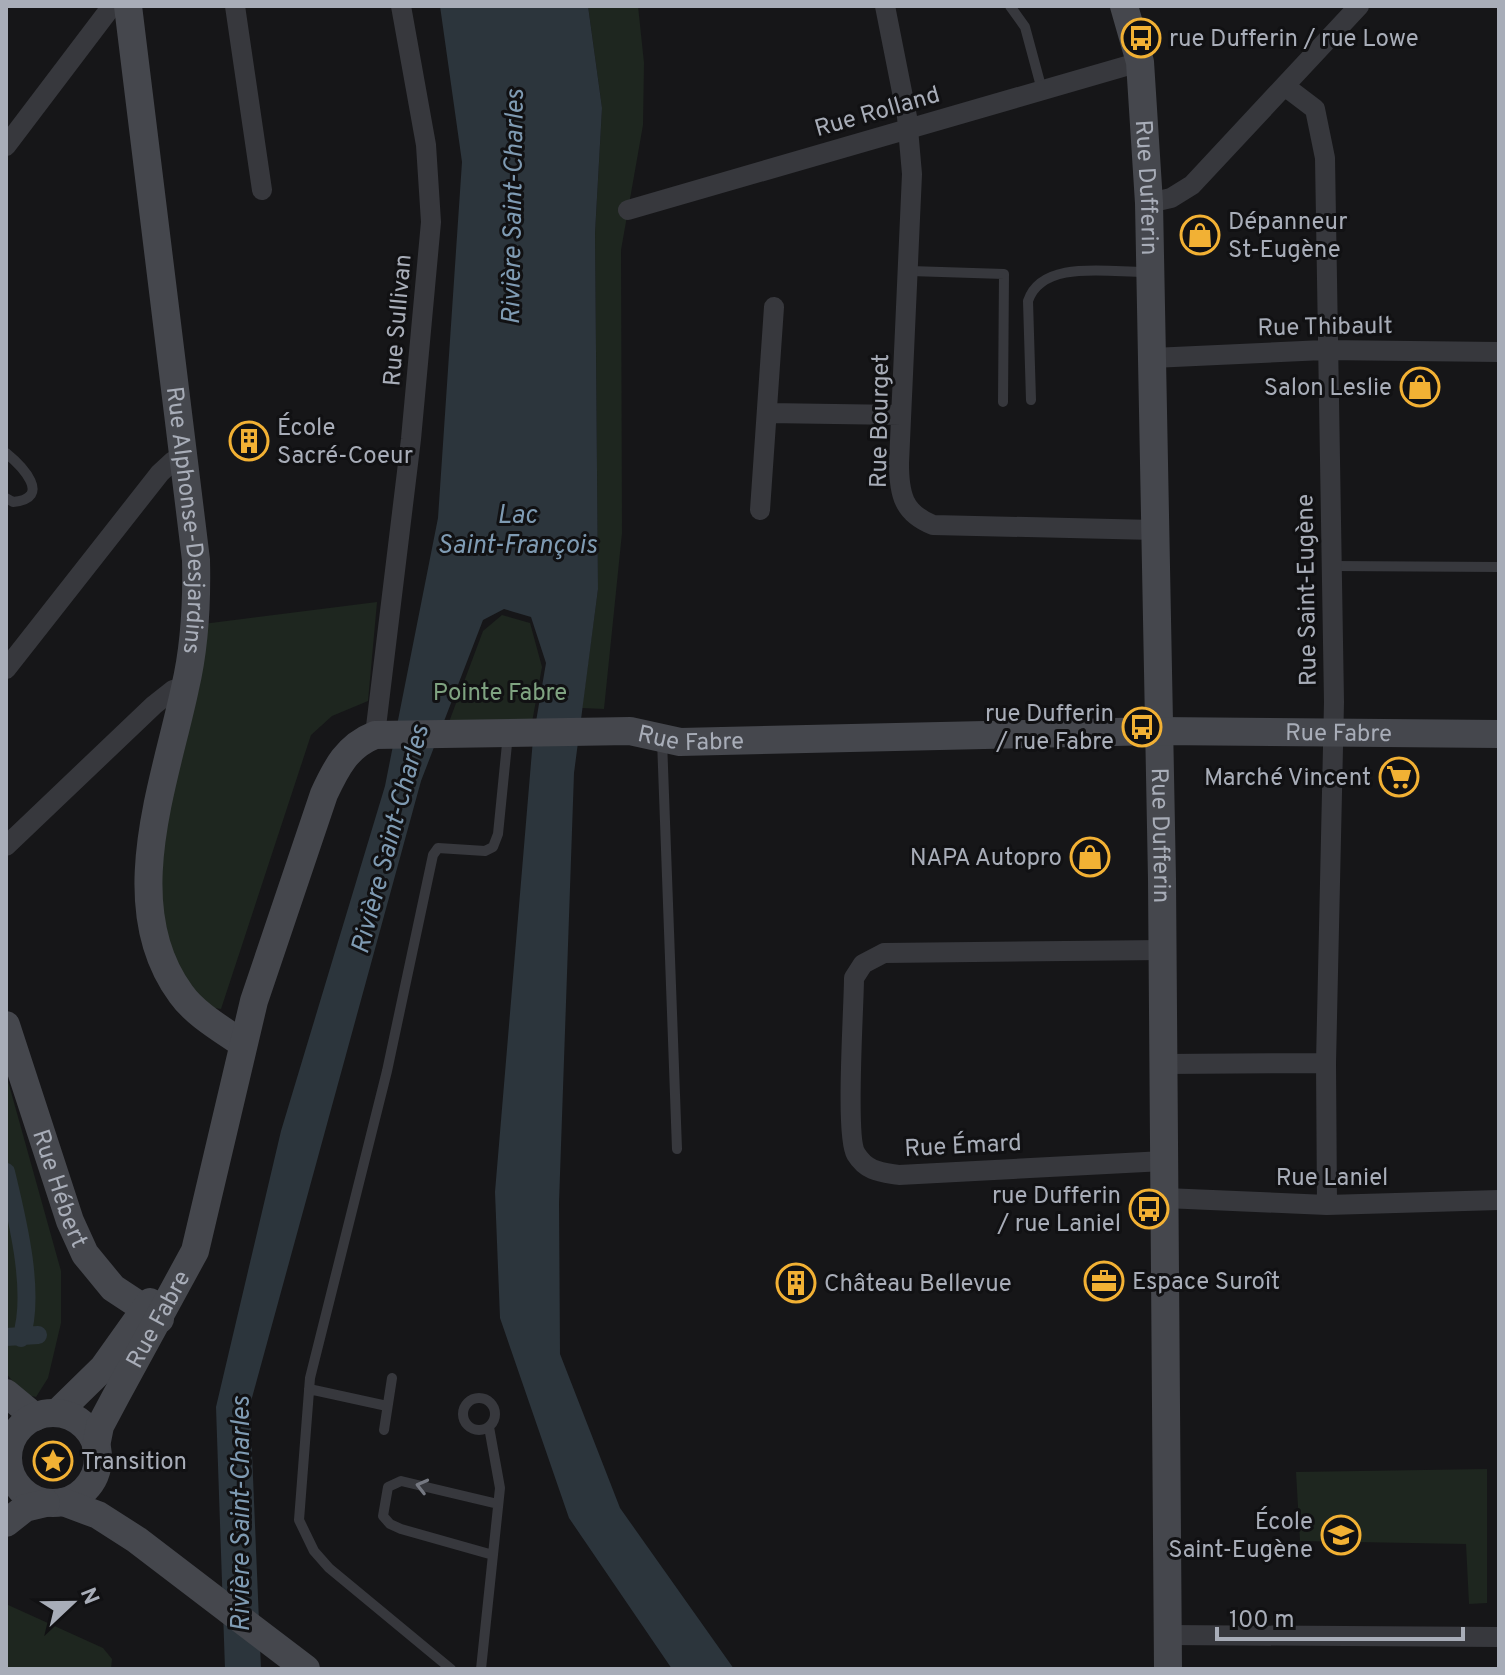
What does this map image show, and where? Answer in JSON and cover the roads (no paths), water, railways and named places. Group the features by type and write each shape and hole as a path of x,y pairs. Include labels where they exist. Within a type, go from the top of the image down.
{"street":[{"path":"6,146 112,6"},
{"name":"Rue Alphonse-Desjardins","path":"128,6 196,560 197,606 186,686 168,754 147,869 150,908 162,961 182,996 243,1044"},
{"path":"235,6 262,190"},
{"name":"Rue Sullivan","path":"375,735 411,439 431,222 426,145 401,6"},
{"name":"Rue Bourget","path":"885,6 909,129 912,174 899,489 906,507 916,518 933,525 1155,530"},
{"name":"Rue Dufferin","path":"1124,6 1140,62 1149,203 1163,950 1168,1669"},
{"path":"1149,203 1171,198 1192,185 1359,6"},
{"name":"Rue Rolland","path":"628,210 1140,62"},
{"name":"Rue Saint-Eugène","path":"1286,87 1315,109 1323,135 1333,566 1327,1205"},
{"path":"760,510 774,307"},
{"name":"Rue Thibault","path":"1152,358 1328,350 1499,352"},
{"path":"768,413 901,415"},
{"path":"6,669 160,473 173,461 184,459"},
{"path":"6,846 154,705 173,690 186,686"},
{"name":"Rue Fabre","path":"96,1459 105,1416 208,1187 243,1044 324,794 352,747 375,735 630,731 680,742 1158,731 1499,734"},
{"name":"Rue Émard","path":"1163,950 884,953 863,964 854,978 854,1152 871,1171 899,1175 1164,1161"},
{"name":"Rue Hébert","path":"6,1025 70,1221 85,1254 113,1288 153,1315"},
{"path":"1164,1064 1326,1063"},
{"name":"Rue Laniel","path":"1165,1198 1327,1205 1499,1200"},
{"name":"Rue Fabre","path":"46,1415 103,1368 153,1315"},
{"path":"6,1393 46,1415 82,1424 137,1540"},
{"path":"46,1415 8,1438 8,1479 24,1493 98,1515 137,1540 302,1666"},
{"path":"6,1523 25,1508 54,1503 84,1492 96,1459"},
{"path":"1168,1635 1499,1637"}],"lane":[{"path":"1010,6 1025,27 1042,90"},
{"path":"910,271 1004,274 1003,402"},
{"path":"1031,400 1028,301 1032,288 1041,280 1067,273 1150,272"},
{"path":"6,453 23,466 32,485 31,493 23,501 13,502 6,498"},
{"path":"1333,566 1499,567"},
{"path":"451,1669 329,1568 306,1537 299,1520 299,1495 309,1389 325,1309 387,1071 433,855 438,848 485,851 493,847 518,734"},
{"path":"662,738 677,1149"},
{"path":"384,1430 392,1378"},
{"path":"309,1389 387,1406"},
{"path":"481,1669 498,1504 498,1463 489,1427"},
{"path":"493,1555 401,1529 383,1516 388,1487 401,1481 498,1504"}],"water":[{"name":"Lac Saint-François","path":"440,6 588,6 602,108 595,233 598,589 574,773 559,1203 560,1354 620,1508 734,1669 672,1669 569,1518 500,1318 495,1192 533,739 546,663 531,617 504,609 483,620 421,781 250,1405 261,1669 225,1669 216,1407 281,1131 385,786 438,518 462,162"}],"waterway":[{"path":"6,1172 20,1233 26,1278 27,1300 21,1338"},
{"path":"6,1337 38,1335"}],"place":[{"name":"rue Dufferin / rue Lowe","path":"1141,38"},
{"name":"Dépanneur St-Eugène","path":"1200,235"},
{"name":"Salon Leslie","path":"1420,387"},
{"name":"École Sacré-Coeur","path":"249,441"},
{"name":"rue Dufferin / rue Fabre","path":"1142,727"},
{"name":"Marché Vincent","path":"1399,777"},
{"name":"NAPA Autopro","path":"1090,857"},
{"name":"rue Dufferin / rue Laniel","path":"1149,1209"},
{"name":"Espace Suroît","path":"1104,1281"},
{"name":"Château Bellevue","path":"796,1283"},
{"name":"Transition","path":"53,1461"},
{"name":"École Saint-Eugène","path":"1341,1535"}],"water label":[{"name":"Rivière Saint-Charles","path":"512,207"},
{"name":"Rivière Saint-Charles","path":"389,839"},
{"name":"Rivière Saint-Charles","path":"240,1514"}],"park label":[{"name":"Pointe Fabre","path":"500,692"}]}
